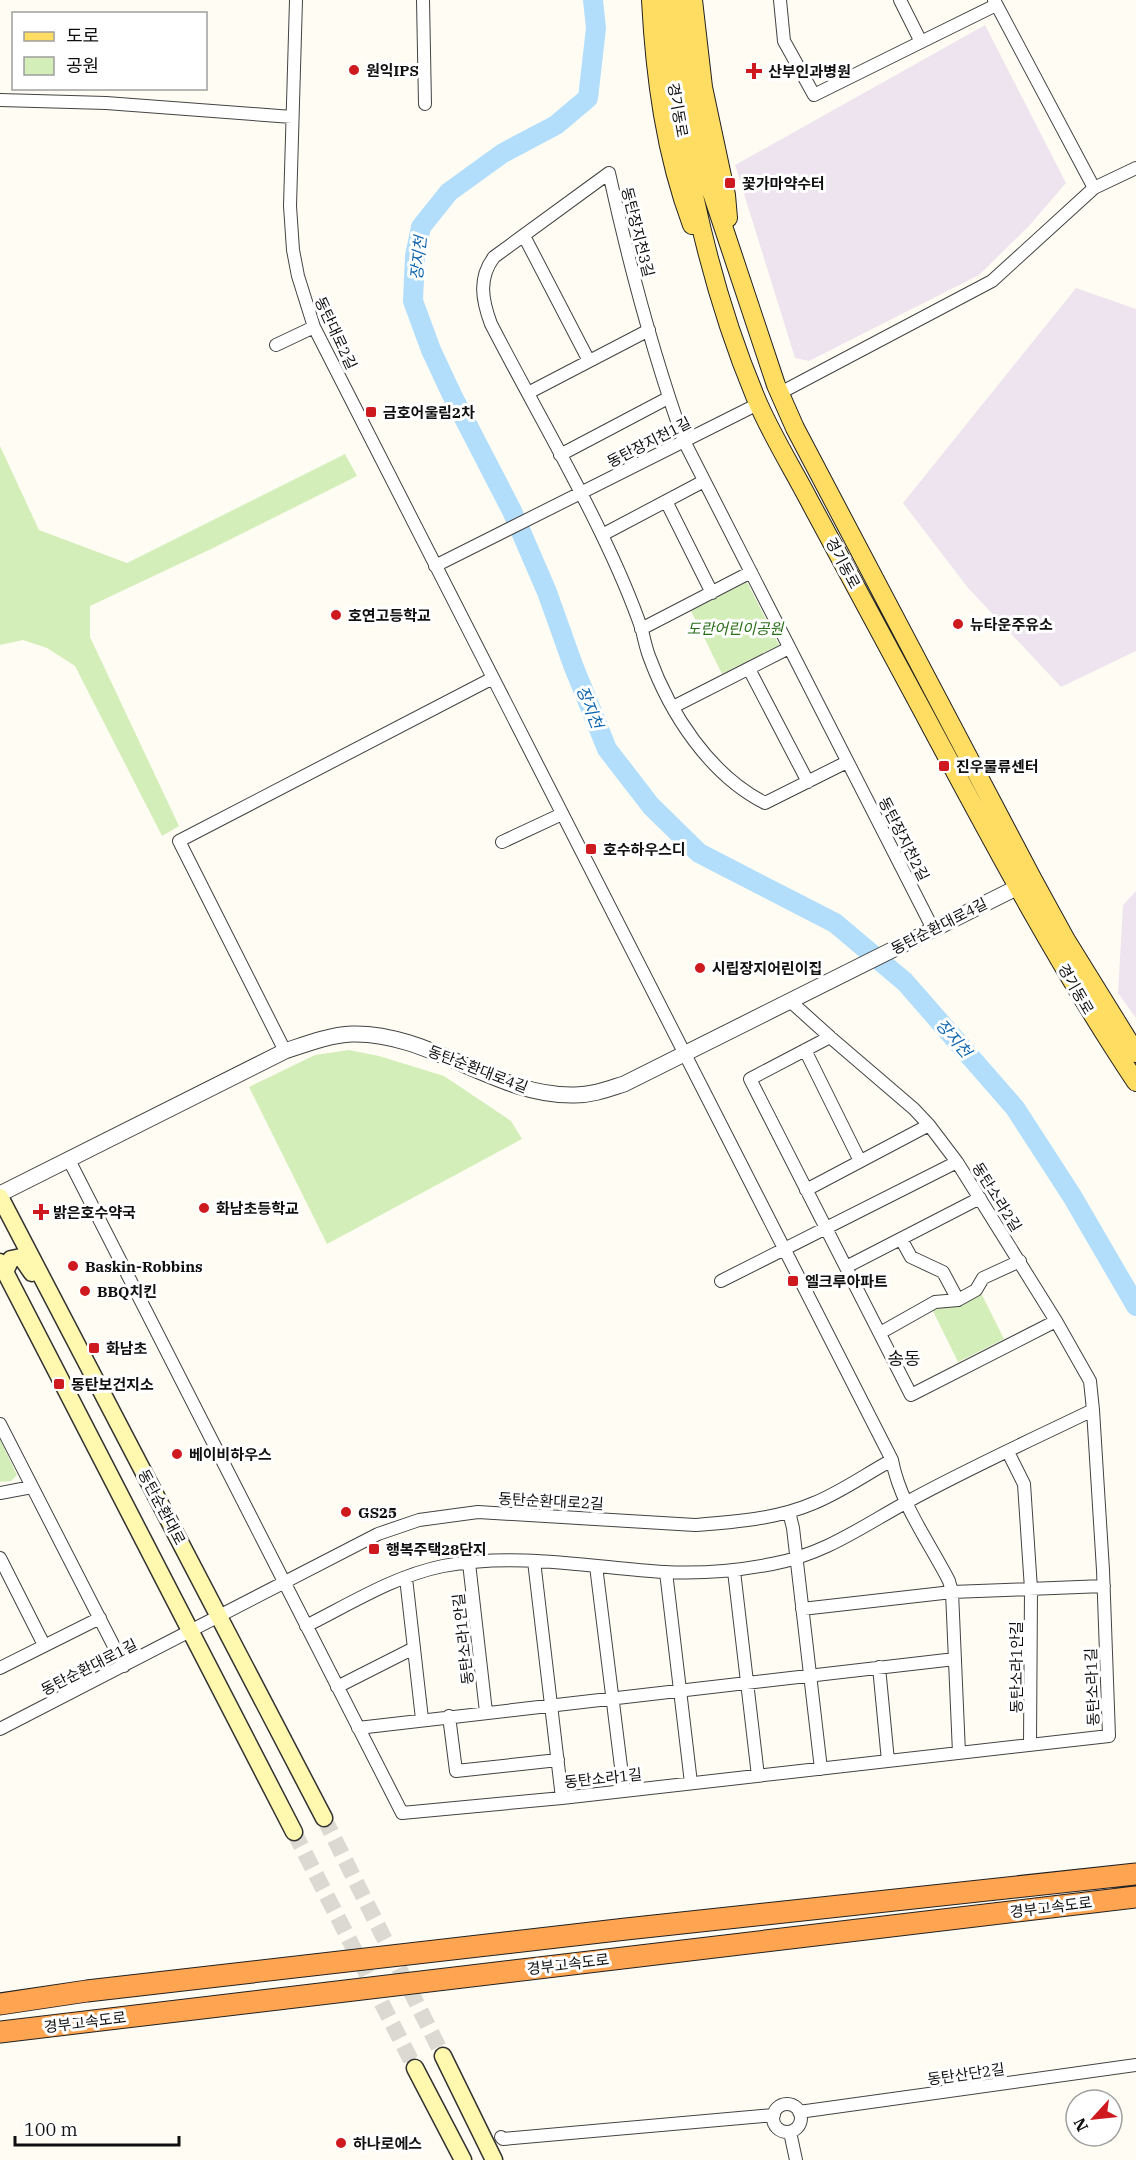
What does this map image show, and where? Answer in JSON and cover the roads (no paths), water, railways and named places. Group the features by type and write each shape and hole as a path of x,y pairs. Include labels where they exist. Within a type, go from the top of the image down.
{"highway":[{"name":"경부고속도로","path":"0,2004 97,1990 661,1925 1136,1874"},
{"name":"경부고속도로","path":"0,2031 1136,1897"}],"main road":[{"path":"651,0 659,92 671,158 680,193 720,299"},
{"name":"경기동로","path":"665,0 672,72 688,167 720,299 758,404 1025,883 1066,940 1136,1053"},
{"name":"경기동로","path":"680,0 693,110 708,181 780,393 795,428 1093,1018 1136,1082"},
{"path":"693,0 703,87 726,195 732,255"},
{"name":"동탄순환대로","path":"0,1196 324,1818"},
{"path":"3,1267 11,1259 21,1257 51,1309 76,1342"},
{"name":"동탄순환대로","path":"3,1267 294,1832"},
{"path":"443,2056 494,2160"},
{"path":"415,2068 463,2160"}],"street":[{"name":"동탄대로2길","path":"296,0 290,206 293,250 303,299 314,327 892,1460"},
{"path":"423,0 425,104"},
{"path":"780,0 784,41 814,95 995,2 1094,188"},
{"path":"900,0 921,42"},
{"path":"0,100 106,103 292,117"},
{"path":"780,393 992,282 1094,188 1136,168"},
{"name":"동탄장지천3길","path":"581,493 491,324 484,306 483,286 486,268 494,257 609,173 627,254 668,398 684,441"},
{"path":"524,236 589,361"},
{"path":"276,345 314,327"},
{"path":"528,393 649,330"},
{"path":"560,455 668,398"},
{"name":"동탄장지천1길","path":"435,566 758,404"},
{"name":"동탄장지천2길","path":"684,441 933,929"},
{"path":"602,535 704,481"},
{"path":"581,493 602,535 641,629 655,671 673,707 695,743 726,777 749,795 765,803 847,762"},
{"path":"666,501 712,593"},
{"path":"641,629 751,572"},
{"path":"673,707 789,648"},
{"path":"748,669 808,782"},
{"path":"285,1051 179,841 493,678"},
{"path":"502,842 562,814"},
{"name":"동탄순환대로4길","path":"0,1196 285,1051 320,1040 351,1034 380,1036 409,1043 518,1086 544,1093 575,1095 598,1093 624,1084 1025,883"},
{"name":"동탄소라2길","path":"790,1001 914,1109 957,1162 1020,1261 1090,1381 1093,1410"},
{"path":"830,1036 750,1079 911,1395 1056,1321"},
{"path":"805,1050 860,1161"},
{"path":"806,1190 929,1125"},
{"name":"동탄소라1길","path":"69,1160 402,1814 1109,1736 1104,1587 1093,1410"},
{"path":"721,1281 957,1162"},
{"path":"846,1267 980,1198"},
{"path":"901,1239 911,1257 943,1272 958,1300"},
{"path":"880,1333 935,1302 958,1300 976,1290 983,1278 1020,1261"},
{"path":"306,1626 406,1578 443,1566 506,1560 666,1572 734,1571 796,1558 842,1541 907,1502 1093,1410"},
{"path":"0,1424 124,1666"},
{"name":"동탄소라1안길","path":"1008,1452 1024,1484 1031,1589 1030,1745"},
{"path":"892,1460 895,1477 947,1577 952,1592 959,1753"},
{"name":"동탄순환대로2길","path":"219,1617 378,1534 419,1520 478,1512 695,1525 753,1519 789,1512 816,1502 892,1460"},
{"path":"0,1493 32,1486"},
{"path":"789,1512 821,1769"},
{"path":"0,1558 44,1645"},
{"path":"534,1561 562,1798"},
{"name":"동탄소라1안길","path":"469,1563 486,1712"},
{"path":"596,1566 624,1791"},
{"path":"734,1571 758,1776"},
{"path":"666,1572 691,1783"},
{"path":"406,1578 422,1719"},
{"path":"802,1609 952,1592 1104,1587"},
{"name":"동탄순환대로1길","path":"0,1729 219,1617"},
{"path":"0,1668 100,1618"},
{"path":"337,1687 414,1648"},
{"path":"358,1728 955,1659"},
{"path":"879,1667 888,1761"},
{"path":"449,1716 456,1772 558,1760"},
{"name":"동탄산단2길","path":"799,2112 1136,2065"},
{"path":"785,2105 794,2106 799,2112 800,2123 794,2130 785,2132 777,2127 774,2115 777,2109 785,2105"},
{"path":"501,2137 503,2139 774,2115"},
{"path":"790,2132 796,2160"}],"waterway":[{"name":"장지천","path":"593,0 596,28 588,98 556,125 503,153 449,192 421,227 415,256 413,301 431,350 512,511 547,592 607,749 651,806 699,853 835,923 905,982 1015,1108 1072,1196 1136,1306"}],"tunnel":[{"path":"324,1818 443,2056"},
{"path":"294,1832 415,2068"}],"place":[{"name":"원익IPS","path":"354,70"},
{"name":"산부인과병원","path":"754,71"},
{"name":"꽃가마약수터","path":"730,183"},
{"name":"금호어울림2차","path":"371,412"},
{"name":"호연고등학교","path":"336,615"},
{"name":"뉴타운주유소","path":"958,624"},
{"name":"진우물류센터","path":"944,766"},
{"name":"호수하우스디","path":"591,849"},
{"name":"시립장지어린이집","path":"700,968"},
{"name":"화남초등학교","path":"204,1208"},
{"name":"밝은호수약국","path":"41,1212"},
{"name":"Baskin-Robbins","path":"73,1266"},
{"name":"엘크루아파트","path":"793,1281"},
{"name":"BBQ치킨","path":"85,1291"},
{"name":"화남초","path":"94,1348"},
{"name":"동탄보건지소","path":"59,1384"},
{"name":"베이비하우스","path":"177,1454"},
{"name":"GS25","path":"346,1512"},
{"name":"행복주택28단지","path":"374,1549"},
{"name":"하나로에스","path":"341,2143"}],"district":[{"name":"송동","path":"904,1358"}],"park label":[{"name":"도란어린이공원","path":"735,628"}]}
